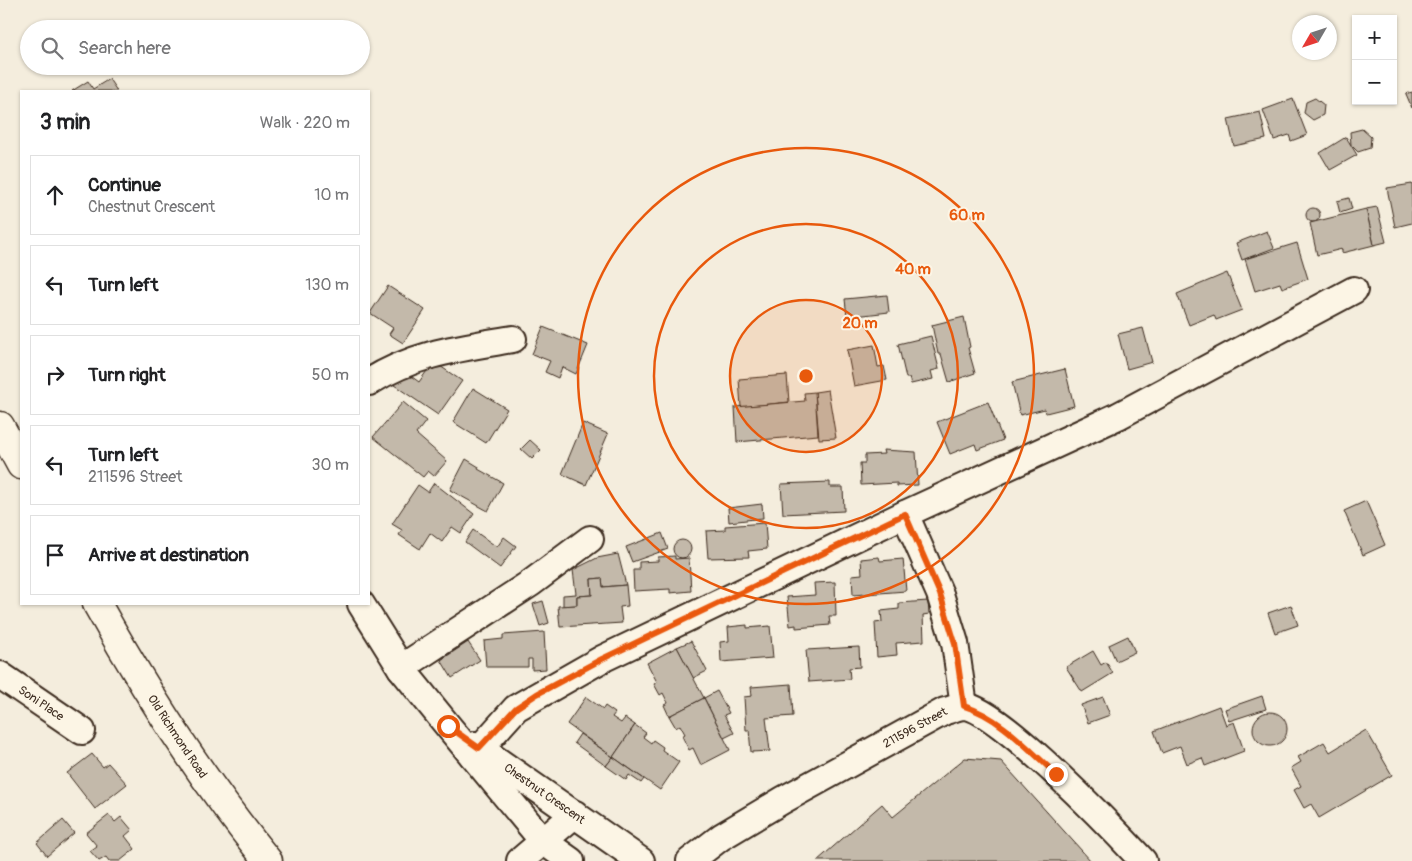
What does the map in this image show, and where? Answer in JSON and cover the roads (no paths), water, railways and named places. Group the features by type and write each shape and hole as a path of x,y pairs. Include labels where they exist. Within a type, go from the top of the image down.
{"street":[{"path":"476,752 516,708 570,677 678,622 905,514 1118,416 1354,290"},
{"path":"370,381 388,370 417,358 513,339"},
{"path":"0,426 20,463"},
{"path":"905,514 940,594 955,643 964,706"},
{"path":"401,668 531,583 590,538"},
{"name":"Old Richmond Road","path":"98,605 138,678 233,817 268,861"},
{"name":"Chestnut Crescent","path":"361,605 401,668 448,726 476,752 543,841 571,861"},
{"name":"Soni Place","path":"0,675 82,731"},
{"name":"211596 Street","path":"690,861 721,837 783,800 945,712 964,706 985,715 1006,730 1076,792 1144,861"},
{"name":"Chestnut Crescent","path":"476,752 575,814 641,861"},
{"path":"520,861 575,814"}]}
